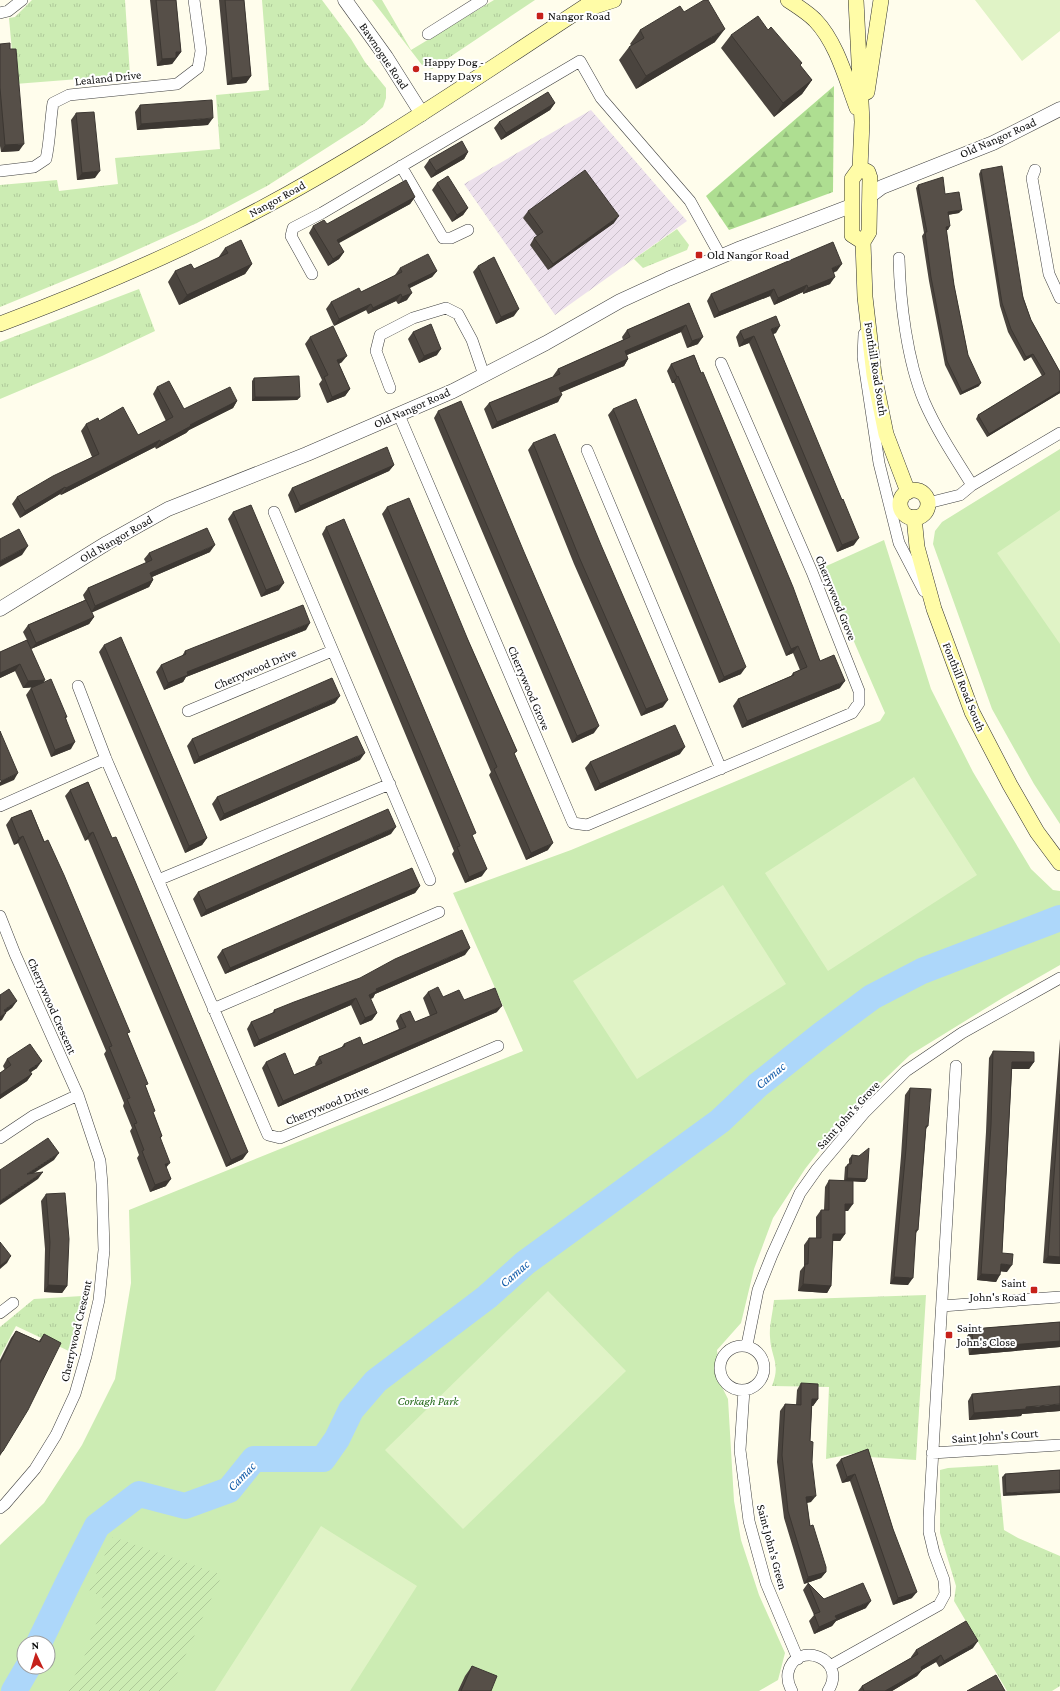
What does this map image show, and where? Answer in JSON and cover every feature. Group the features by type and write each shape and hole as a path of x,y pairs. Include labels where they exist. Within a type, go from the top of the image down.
{"main road":[{"name":"Nangor Road","path":"0,324 131,272 235,222 347,160 422,114 582,6 595,0"},
{"path":"582,6 614,0"},
{"path":"788,0 815,20 826,34 838,57 862,122"},
{"path":"856,0 862,122 860,168 852,179 851,206 852,235 863,242"},
{"path":"862,122 881,0"},
{"name":"Fonthill Road South","path":"860,168 868,172 869,175 869,232 863,242 865,297 874,375 886,434 908,492"},
{"path":"915,490 921,492 926,497 928,504 924,514 914,517 906,514 901,508 902,499 908,492 915,490"},
{"name":"Fonthill Road South","path":"914,517 917,547 934,609 972,712 1010,785 1037,832 1060,863"}],"street":[{"path":"0,13 8,11 22,0"},
{"name":"Lealand Drive","path":"0,171 34,166 46,159 49,147 49,129 53,103 69,95 177,84 198,68 201,51 194,0"},
{"name":"Bawnogue Road","path":"346,0 386,57 422,114"},
{"path":"428,34 482,0"},
{"path":"312,274 291,236 293,228 580,61 601,98 690,201 721,257"},
{"name":"Old Nangor Road","path":"870,196 882,187 993,143 1060,109"},
{"path":"401,166 443,238 451,238 468,230"},
{"path":"1035,170 1032,178 1049,274 1060,298"},
{"name":"Old Nangor Road","path":"0,609 107,543 168,510 399,415 484,375 546,343 620,301 668,278 794,227 851,206"},
{"path":"899,258 903,310 913,367 924,400 940,435 972,485"},
{"path":"865,297 863,357 879,463 900,543 934,609"},
{"path":"390,388 376,351 380,335 413,318 446,308 458,314 472,340 484,375"},
{"name":"Cherrywood Grove","path":"399,415 573,823 587,825 852,713 859,703 859,691 812,572 721,363"},
{"path":"928,504 960,495 972,485 1060,433"},
{"path":"587,450 722,769"},
{"path":"274,512 430,880"},
{"name":"Cherrywood Drive","path":"188,711 332,651"},
{"name":"Cherrywood Drive","path":"78,686 106,759 268,1135 280,1138 498,1046"},
{"path":"0,806 106,759"},
{"path":"158,880 390,784"},
{"path":"214,1009 439,912"},
{"name":"Cherrywood Crescent","path":"0,916 15,954 78,1095 100,1161 104,1250 99,1300 86,1356 75,1394 59,1428 35,1469 0,1508"},
{"name":"Saint John's Grove","path":"747,1346 758,1290 800,1193 817,1169 865,1112 906,1071 962,1032 1060,978"},
{"path":"830,1666 939,1605 945,1594 944,1580 934,1553 929,1532 932,1453 956,1066"},
{"path":"0,1138 33,1116 78,1095"},
{"path":"942,1306 1060,1297"},
{"path":"0,1313 13,1303"},
{"path":"747,1346 759,1352 763,1358 764,1372 757,1384 744,1390 733,1388 727,1384 720,1372 720,1364 726,1351 732,1347 747,1346"},
{"name":"Saint John's Green","path":"744,1390 740,1450 749,1521 766,1583 798,1658"},
{"name":"Saint John's Court","path":"932,1453 1060,1445"},
{"path":"790,1690 788,1676 789,1669 798,1658 805,1655 812,1655 826,1660 830,1666 833,1679 828,1691"}],"shaded area":[{"path":"591,110 687,221 555,315 464,184"}],"green space":[{"path":"32,0 125,0 130,75 15,84 9,18 15,17"},
{"path":"262,0 322,0 351,39 365,62 386,88 386,98 383,107 364,124 267,186 197,223 112,261 0,307 0,185 57,180 59,191 118,184 115,158 220,149 216,95 269,90"},
{"path":"372,0 382,0 411,50 494,0 535,0 432,69 422,65"},
{"path":"975,0 1060,0 1060,31 1022,61"},
{"path":"834,86 833,192 729,230 706,196"},
{"path":"677,229 689,245 687,250 643,268 634,259"},
{"path":"139,289 155,331 102,356 0,399 0,342"},
{"path":"1060,449 1060,824 1034,784 992,709 933,544 935,531 942,522"},
{"path":"1060,510 1060,644 997,553"},
{"name":"Corkagh Park","path":"884,540 931,689 973,772 1031,869 1053,890 1060,891 1060,965 1004,997 910,1055 847,1115 805,1169 773,1218 754,1269 741,1323 717,1350 720,1383 728,1399 734,1501 741,1540 759,1595 785,1653 778,1680 759,1691 0,1691 0,1545 44,1503 82,1445 115,1379 131,1283 129,1210 523,1051 453,893 571,850 880,721 885,713 822,568"},
{"path":"914,777 977,875 828,971 765,873"},
{"path":"723,885 786,984 637,1079 573,981"},
{"path":"548,1291 626,1371 463,1529 385,1450"},
{"path":"926,1295 916,1460 869,1457 867,1451 826,1459 829,1387 772,1386 776,1372 770,1333 774,1300"},
{"path":"82,1296 73,1353 16,1326 0,1357 0,1327 34,1299"},
{"path":"998,1465 1004,1530 1018,1538 1060,1556 1060,1686 1052,1691 1007,1691 954,1601 956,1586 940,1533 940,1470 948,1468"},
{"path":"321,1526 417,1586 350,1691 215,1691"},
{"path":"113,1537 222,1575 175,1678 167,1691 66,1691 82,1663 105,1599 89,1590"}],"building":[{"path":"156,0 176,0 181,52 176,52 176,58 162,59"},
{"path":"225,0 244,0 251,76 232,78"},
{"path":"704,0 708,0 725,29 646,76 629,47 644,38 640,30 680,6 684,12"},
{"path":"758,16 768,30 771,27 802,63 800,65 812,80 783,103 731,35"},
{"path":"10,43 10,49 16,49 24,144 5,145 0,88 0,44"},
{"path":"548,92 555,103 506,133 499,122"},
{"path":"212,100 213,118 141,124 140,105"},
{"path":"94,112 100,171 82,173 76,113"},
{"path":"462,141 468,152 436,171 429,160"},
{"path":"1002,166 1023,298 1031,320 1060,372 1060,391 989,434 978,415 1045,374 1033,354 1026,357 1011,329 1002,303 981,170"},
{"path":"585,170 619,216 553,264 534,238 543,232 528,211"},
{"path":"448,176 468,208 457,215 437,183"},
{"path":"943,177 945,194 959,192 962,210 948,212 950,226 946,227 954,285 968,355 981,383 962,392 947,361 931,277 925,232 927,232 918,185"},
{"path":"406,180 415,197 337,240 344,252 333,259 313,226 324,220 327,224"},
{"path":"241,240 252,264 187,295 175,271 191,264 194,269 228,253 225,248"},
{"path":"833,242 842,264 832,268 835,277 808,288 807,285 778,298 774,289 719,312 711,294"},
{"path":"428,254 437,271 408,285 412,293 402,297 401,294 373,308 371,304 339,319 331,302 359,288 361,292 402,272 400,268"},
{"path":"494,257 519,309 501,317 478,266"},
{"path":"689,303 703,337 692,341 686,325 625,351 628,359 559,388 562,395 497,422 489,403 560,374 558,369 630,337 627,330"},
{"path":"776,316 780,326 771,329 859,538 842,545 754,336 744,340 740,331"},
{"path":"431,324 441,349 424,356 413,332"},
{"path":"333,326 347,356 337,360 350,389 332,397 324,377 328,375 310,337"},
{"path":"694,355 701,373 703,372 793,587 820,661 834,655 845,681 747,721 738,699 794,675 793,673 807,667 798,646 791,649 678,376 677,377 671,364"},
{"path":"299,376 300,397 255,397 254,378"},
{"path":"169,381 184,409 230,387 237,401 161,442 160,440 66,488 65,487 25,511 17,497 53,476 99,454 86,424 98,418 99,421 123,407 138,435 173,417 157,387"},
{"path":"636,399 746,667 724,677 613,409"},
{"path":"461,401 599,726 577,736 438,411"},
{"path":"555,434 668,700 646,709 579,557 533,443"},
{"path":"387,447 394,465 300,506 292,488"},
{"path":"409,498 468,640 517,751 514,753 553,843 531,853 494,769 497,767 387,507"},
{"path":"251,505 284,583 266,590 233,512"},
{"path":"344,519 476,833 472,835 487,869 469,877 457,847 460,846 326,527"},
{"path":"207,528 215,545 150,573 153,580 95,606 88,588 152,560 149,553"},
{"path":"19,529 28,546 0,561 0,539"},
{"path":"86,600 94,617 36,643 28,625"},
{"path":"303,605 310,623 187,672 188,675 168,683 161,665 186,654 185,651"},
{"path":"121,637 207,838 189,846 104,645"},
{"path":"27,640 45,680 28,681 20,664 0,673 0,652"},
{"path":"332,678 340,696 199,757 192,739"},
{"path":"51,679 67,717 65,717 75,742 55,750 31,688"},
{"path":"675,725 685,747 600,784 590,762"},
{"path":"0,731 18,773 1,781 0,778"},
{"path":"357,736 365,753 224,814 217,797"},
{"path":"88,782 112,838 116,837 248,1152 231,1160 93,832 89,834 70,790"},
{"path":"388,809 396,827 206,910 198,892"},
{"path":"31,810 44,842 48,840 64,875 130,1032 127,1033 148,1084 145,1085 155,1111 153,1112 162,1136 160,1137 170,1163 165,1164 171,1179 155,1185 142,1151 144,1150 134,1124 137,1123 127,1099 130,1098 109,1047 112,1046 23,836 19,838 11,818"},
{"path":"412,868 420,886 230,968 222,950"},
{"path":"462,930 470,948 376,989 377,991 369,995 377,1013 365,1018 356,998 259,1040 251,1022 275,1012 274,1010 360,978 395,959"},
{"path":"438,987 443,997 459,990 464,1000 495,988 502,1006 283,1101 266,1062 285,1053 294,1075 322,1063 319,1057 345,1046 344,1044 360,1037 363,1045 406,1027 400,1015 410,1011 415,1022 437,1013 428,992"},
{"path":"9,989 17,1001 4,1010 6,1013 0,1017 0,995"},
{"path":"30,1044 42,1061 29,1070 32,1074 0,1095 0,1073 11,1065 7,1059"},
{"path":"993,1051 1034,1052 1034,1062 1012,1062 1002,1253 1013,1254 1012,1265 1001,1264 1000,1275 981,1274 991,1125"},
{"path":"910,1088 931,1089 928,1126 926,1126 918,1230 916,1230 913,1278 894,1277"},
{"path":"1060,1094 1060,1257 1048,1256"},
{"path":"48,1138 59,1153 27,1174 43,1172 0,1201 0,1170"},
{"path":"869,1148 867,1179 847,1178 848,1164 851,1164 852,1155 859,1156"},
{"path":"829,1180 853,1181 853,1204 845,1204 845,1234 833,1234 831,1286 803,1284 805,1264 808,1264 809,1238 821,1238 821,1210 829,1210"},
{"path":"65,1193 69,1239 67,1286 48,1285 50,1242 46,1194"},
{"path":"0,1242 11,1256 0,1266"},
{"path":"1060,1322 1060,1341 973,1348 972,1329"},
{"path":"16,1331 40,1342 44,1334 61,1343 28,1410 0,1454 0,1363"},
{"path":"801,1383 818,1384 818,1399 812,1399 810,1441 813,1442 812,1462 816,1496 806,1497 810,1526 813,1525 826,1567 826,1572 808,1577 788,1511 782,1455 785,1404 801,1405"},
{"path":"1060,1386 1060,1404 1026,1407 1026,1409 974,1413 972,1394"},
{"path":"868,1449 893,1529 917,1592 898,1598 855,1474 847,1477 841,1459"},
{"path":"1060,1470 1060,1490 1006,1493 1005,1474"},
{"path":"808,1583 824,1599 863,1583 871,1601 835,1616 837,1619 819,1627 814,1614 820,1612"},
{"path":"966,1621 978,1641 944,1661 941,1655 921,1667 922,1670 885,1691 864,1691 862,1686 918,1654 916,1650"},
{"path":"472,1666 497,1676 491,1691 461,1691"},
{"path":"996,1675 1005,1691 967,1691"}],"waterway":[{"name":"Camac","path":"43,1635 97,1526 139,1494 185,1506 229,1490 254,1459 323,1459 337,1439 351,1410 376,1381 487,1297 525,1263 720,1121 758,1085 872,997 922,971 1060,918"},
{"name":"Camac","path":"14,1691 23,1675"}],"place":[{"name":"Nangor Road","path":"540,16"},
{"name":"Happy Dog - Happy Days","path":"416,69"},
{"name":"Old Nangor Road","path":"699,255"},
{"name":"Saint John's Road","path":"1034,1290"},
{"name":"Saint John's Close","path":"949,1335"}]}
